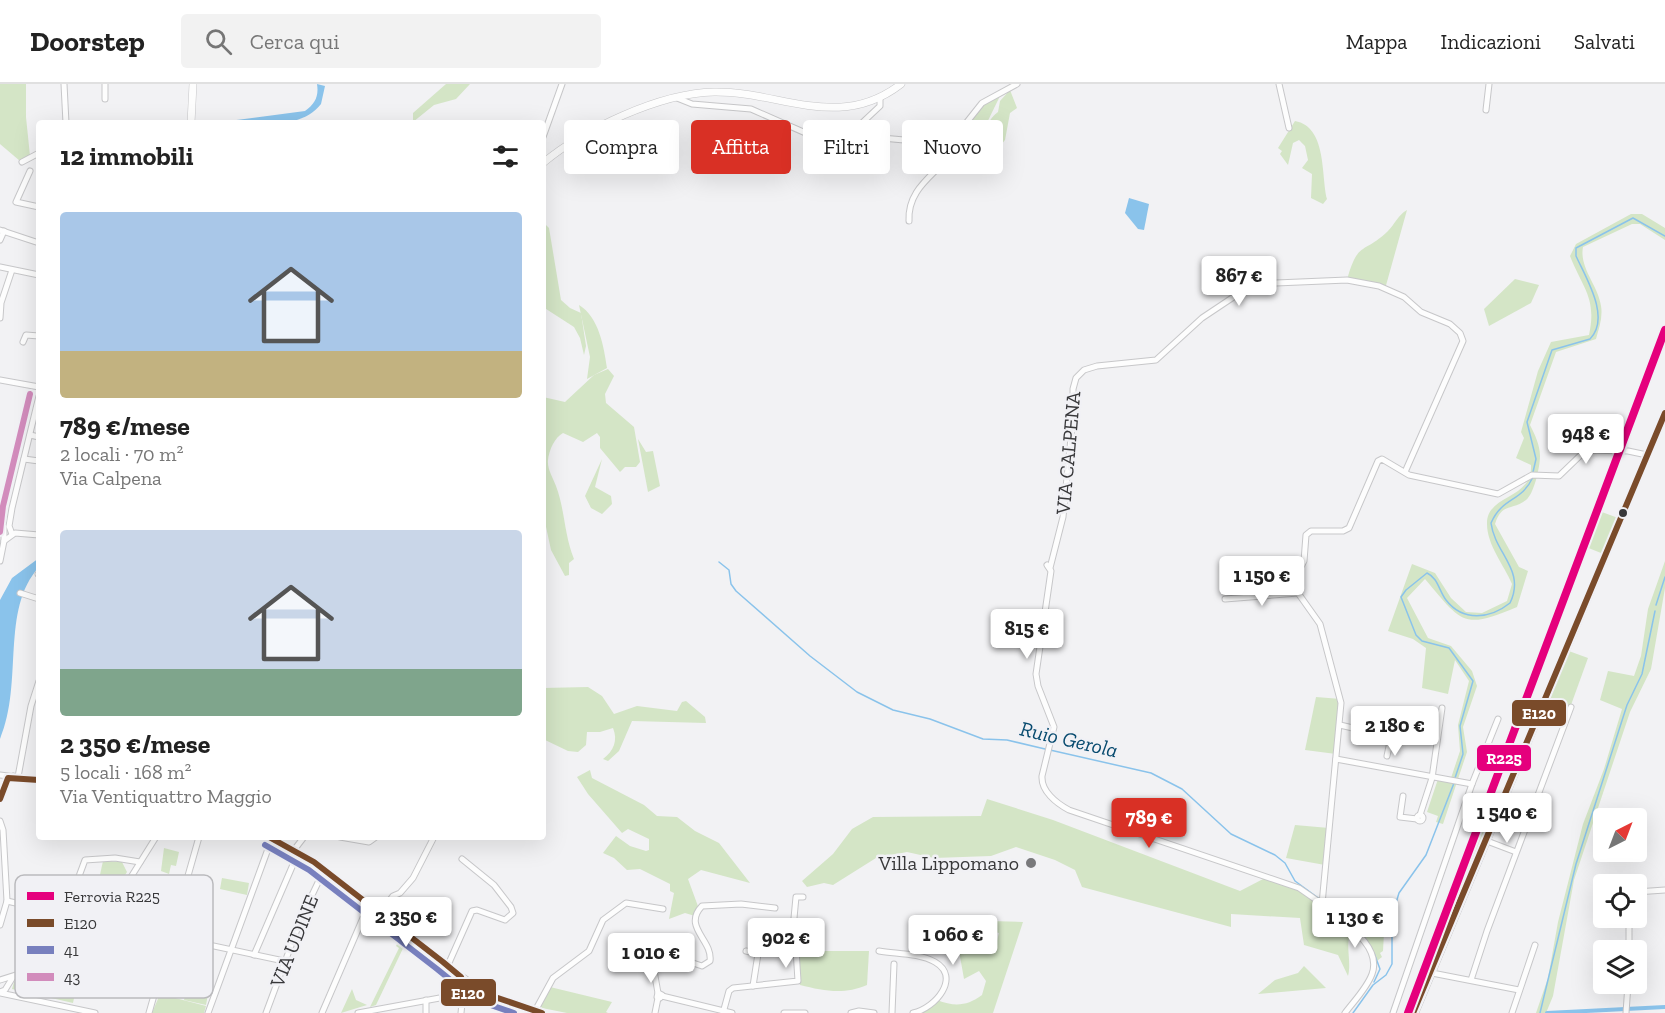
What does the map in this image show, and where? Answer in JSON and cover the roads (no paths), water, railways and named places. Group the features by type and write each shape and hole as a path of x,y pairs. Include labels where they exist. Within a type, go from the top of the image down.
{"main road":[{"path":"191,120 193,84"},
{"path":"546,161 598,126 677,98 712,92 754,96 824,108 854,105 880,97 901,84"},
{"path":"1417,1012 1665,412"},
{"path":"1417,1012 1432,973"}],"street":[{"path":"64,84 66,120"},
{"path":"105,84 105,99"},
{"path":"546,129 562,84"},
{"path":"969,120 982,103 1017,84"},
{"path":"1279,84 1289,128"},
{"path":"1486,110 1489,84"},
{"path":"751,109 754,96"},
{"path":"865,120 880,106 880,97"},
{"path":"677,98 692,104 751,109 803,133"},
{"path":"22,162 36,155"},
{"path":"30,171 16,202 36,206"},
{"path":"909,221 910,207 919,185 931,174"},
{"path":"0,240 2,231 36,242"},
{"path":"0,267 36,274"},
{"path":"0,318 1,303 12,270"},
{"name":"VIA CALPENA","path":"1345,1013 1369,980 1373,961 1359,936 1322,902 1299,888 1065,809 1042,784 1054,727 1036,674 1049,567 1063,517 1073,418 1073,389 1076,378 1084,370 1097,366 1156,360 1202,318 1253,284 1347,280 1368,283 1404,297 1421,312 1450,324 1460,333 1463,341 1405,472"},
{"path":"23,342 26,335 36,336"},
{"path":"0,380 36,386"},
{"path":"0,561 36,409"},
{"path":"30,435 36,436"},
{"path":"1322,902 1341,699 1328,662 1322,630 1298,593 1293,579 1304,561 1308,532 1343,531 1349,528 1379,459 1384,459 1405,472 1498,494 1534,475 1558,476 1586,450 1628,451 1647,455"},
{"path":"24,459 36,461"},
{"path":"7,530 36,535"},
{"path":"20,593 36,598"},
{"path":"1225,598 1298,593"},
{"path":"16,776 36,696"},
{"path":"1543,706 1567,716"},
{"path":"1471,980 1571,707"},
{"path":"1403,796 1400,817 1419,817 1433,776 1442,708"},
{"path":"1393,1013 1472,784 1498,719"},
{"path":"1340,725 1391,737 1387,756"},
{"path":"1336,759 1450,778 1472,784"},
{"path":"3,785 0,775 36,779"},
{"path":"0,800 3,785 7,779 16,776"},
{"path":"0,821 3,830 7,901 0,925"},
{"path":"132,875 154,840"},
{"path":"188,875 198,840"},
{"path":"208,1013 269,840"},
{"path":"274,840 296,851 324,870 457,973 464,990 461,1013"},
{"path":"254,955 302,840"},
{"path":"357,840 369,842 372,840"},
{"path":"380,913 413,878 432,840"},
{"path":"1487,842 1516,852"},
{"path":"78,875 81,864 86,859 115,858 140,862"},
{"path":"448,965 472,911 477,910 505,920 513,913 494,885 462,859"},
{"name":"VIA UDINE","path":"266,1013 284,962 324,870"},
{"path":"1647,891 1665,890"},
{"path":"723,1012 732,988 798,981 794,918 796,897 803,897"},
{"path":"7,901 15,903"},
{"path":"533,1012 553,978 592,948 606,917 626,903 663,909"},
{"path":"322,1013 369,904"},
{"path":"655,1013 660,996 653,965 658,956 666,954 702,966 710,961 710,952 694,920 702,906 741,904 775,908"},
{"path":"1512,1013 1534,945"},
{"path":"213,946 284,962"},
{"path":"746,951 758,954 753,986"},
{"path":"879,951 925,958 937,963 943,970 944,986 937,1000 925,1010 913,1013"},
{"path":"892,1013 894,964"},
{"path":"1432,973 1519,990"},
{"path":"0,980 13,977"},
{"path":"0,992 13,977"},
{"path":"0,980 15,995"},
{"path":"358,1013 464,990 482,992 533,1012 542,1013"},
{"path":"0,992 15,996"},
{"path":"1626,1010 1627,994"},
{"path":"660,996 732,1013"},
{"path":"25,998 95,1013"},
{"path":"149,1013 153,998"},
{"path":"426,1000 426,1013"},
{"path":"784,1013 805,1013"},
{"path":"851,1013 874,1013"}],"water":[{"path":"317,84 325,86 321,104 311,113 299,119 236,120 305,111 316,99"},
{"path":"1129,198 1149,204 1144,230 1138,229 1125,213"},
{"path":"36,560 36,571 27,584 20,604 16,625 11,694 0,739 0,600 12,578"}],"waterway":[{"path":"1533,472 1536,459 1527,422 1552,350 1590,339 1596,330 1598,320 1595,298 1576,256 1576,248 1633,218 1665,236"},
{"path":"1455,778 1463,754 1460,726 1473,681 1449,648 1422,641 1416,635 1401,597 1427,573 1436,581 1446,600 1460,612 1468,615 1485,615 1510,603 1514,591 1512,571 1498,544 1491,523 1501,508 1523,491 1533,477"},
{"name":"Ruio Gerola","path":"719,562 729,570 731,584 736,591 810,656 857,692 893,710 930,719 983,739 1007,740 1045,749"},
{"path":"1656,605 1665,577"},
{"path":"1540,1013 1576,864 1627,705 1642,674 1655,611"},
{"name":"Ruio Gerola","path":"1050,750 1151,773 1182,789 1231,834 1275,855 1285,863 1295,881 1321,900"},
{"path":"1353,1013 1373,985 1386,975 1392,964 1392,916 1399,893 1426,855 1454,783"},
{"name":"Ruio Gerola","path":"1324,903 1360,931 1372,949"},
{"name":"Ruio Gerola","path":"1374,953 1380,969 1374,982"},
{"path":"1547,1013 1665,1007"}],"rail line":[{"name":"R225","path":"1408,1013 1665,330"}],"place":[{"name":"Villa Lippomano","path":"1031,863"}]}
